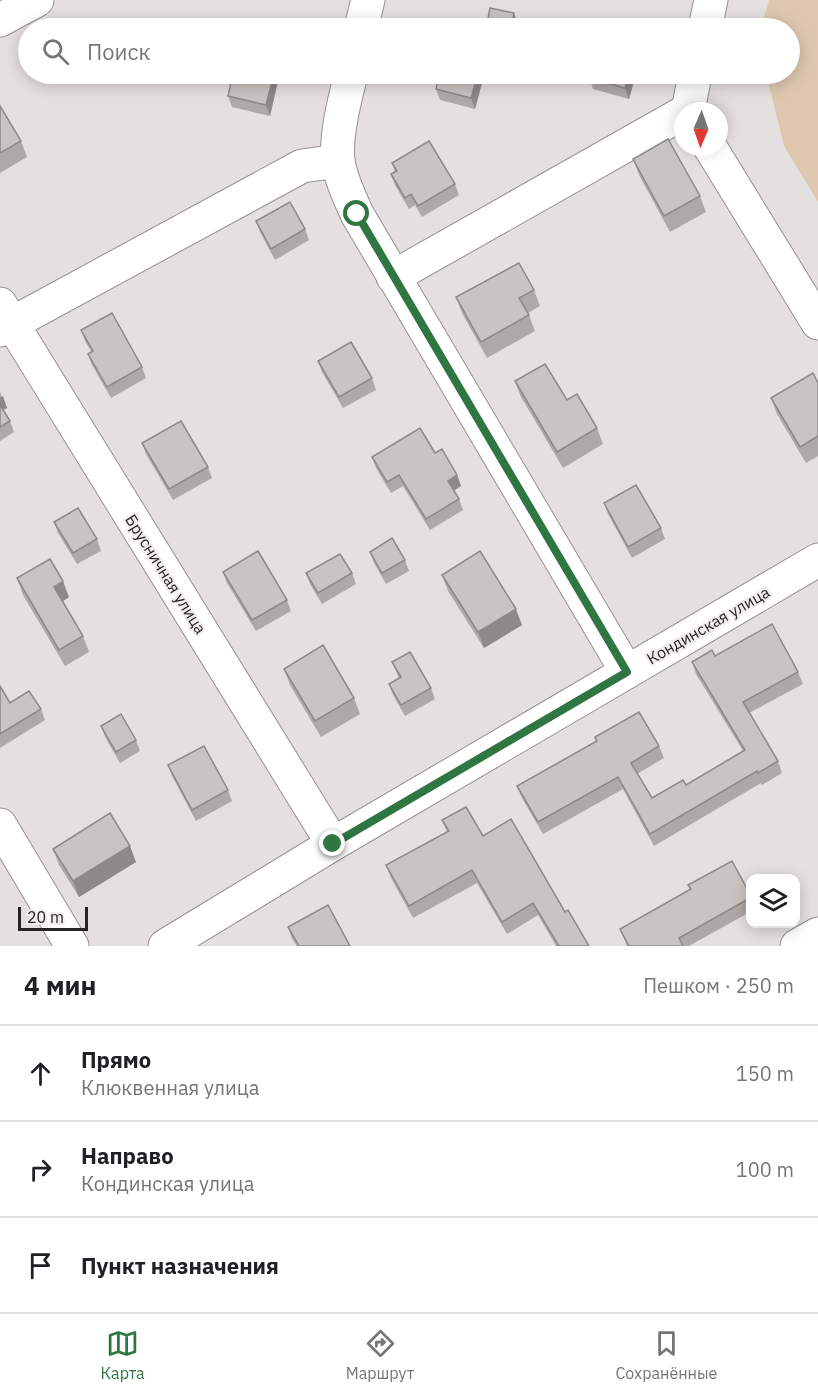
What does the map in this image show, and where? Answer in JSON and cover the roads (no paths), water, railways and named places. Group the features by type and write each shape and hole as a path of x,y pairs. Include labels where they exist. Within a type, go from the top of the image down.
{"street":[{"path":"0,20 38,0"},
{"path":"364,18 368,0"},
{"path":"707,18 711,0"},
{"path":"348,84 342,110 338,161 357,214 627,672"},
{"path":"688,102 693,84"},
{"path":"393,277 674,118"},
{"path":"716,156 818,322"},
{"path":"4,319 302,166 338,161"},
{"name":"Брусничная улица","path":"4,319 333,844"},
{"name":"Кондинская улица","path":"165,946 333,844 818,560"},
{"path":"0,825 72,946"},
{"path":"797,946 818,934"}]}
